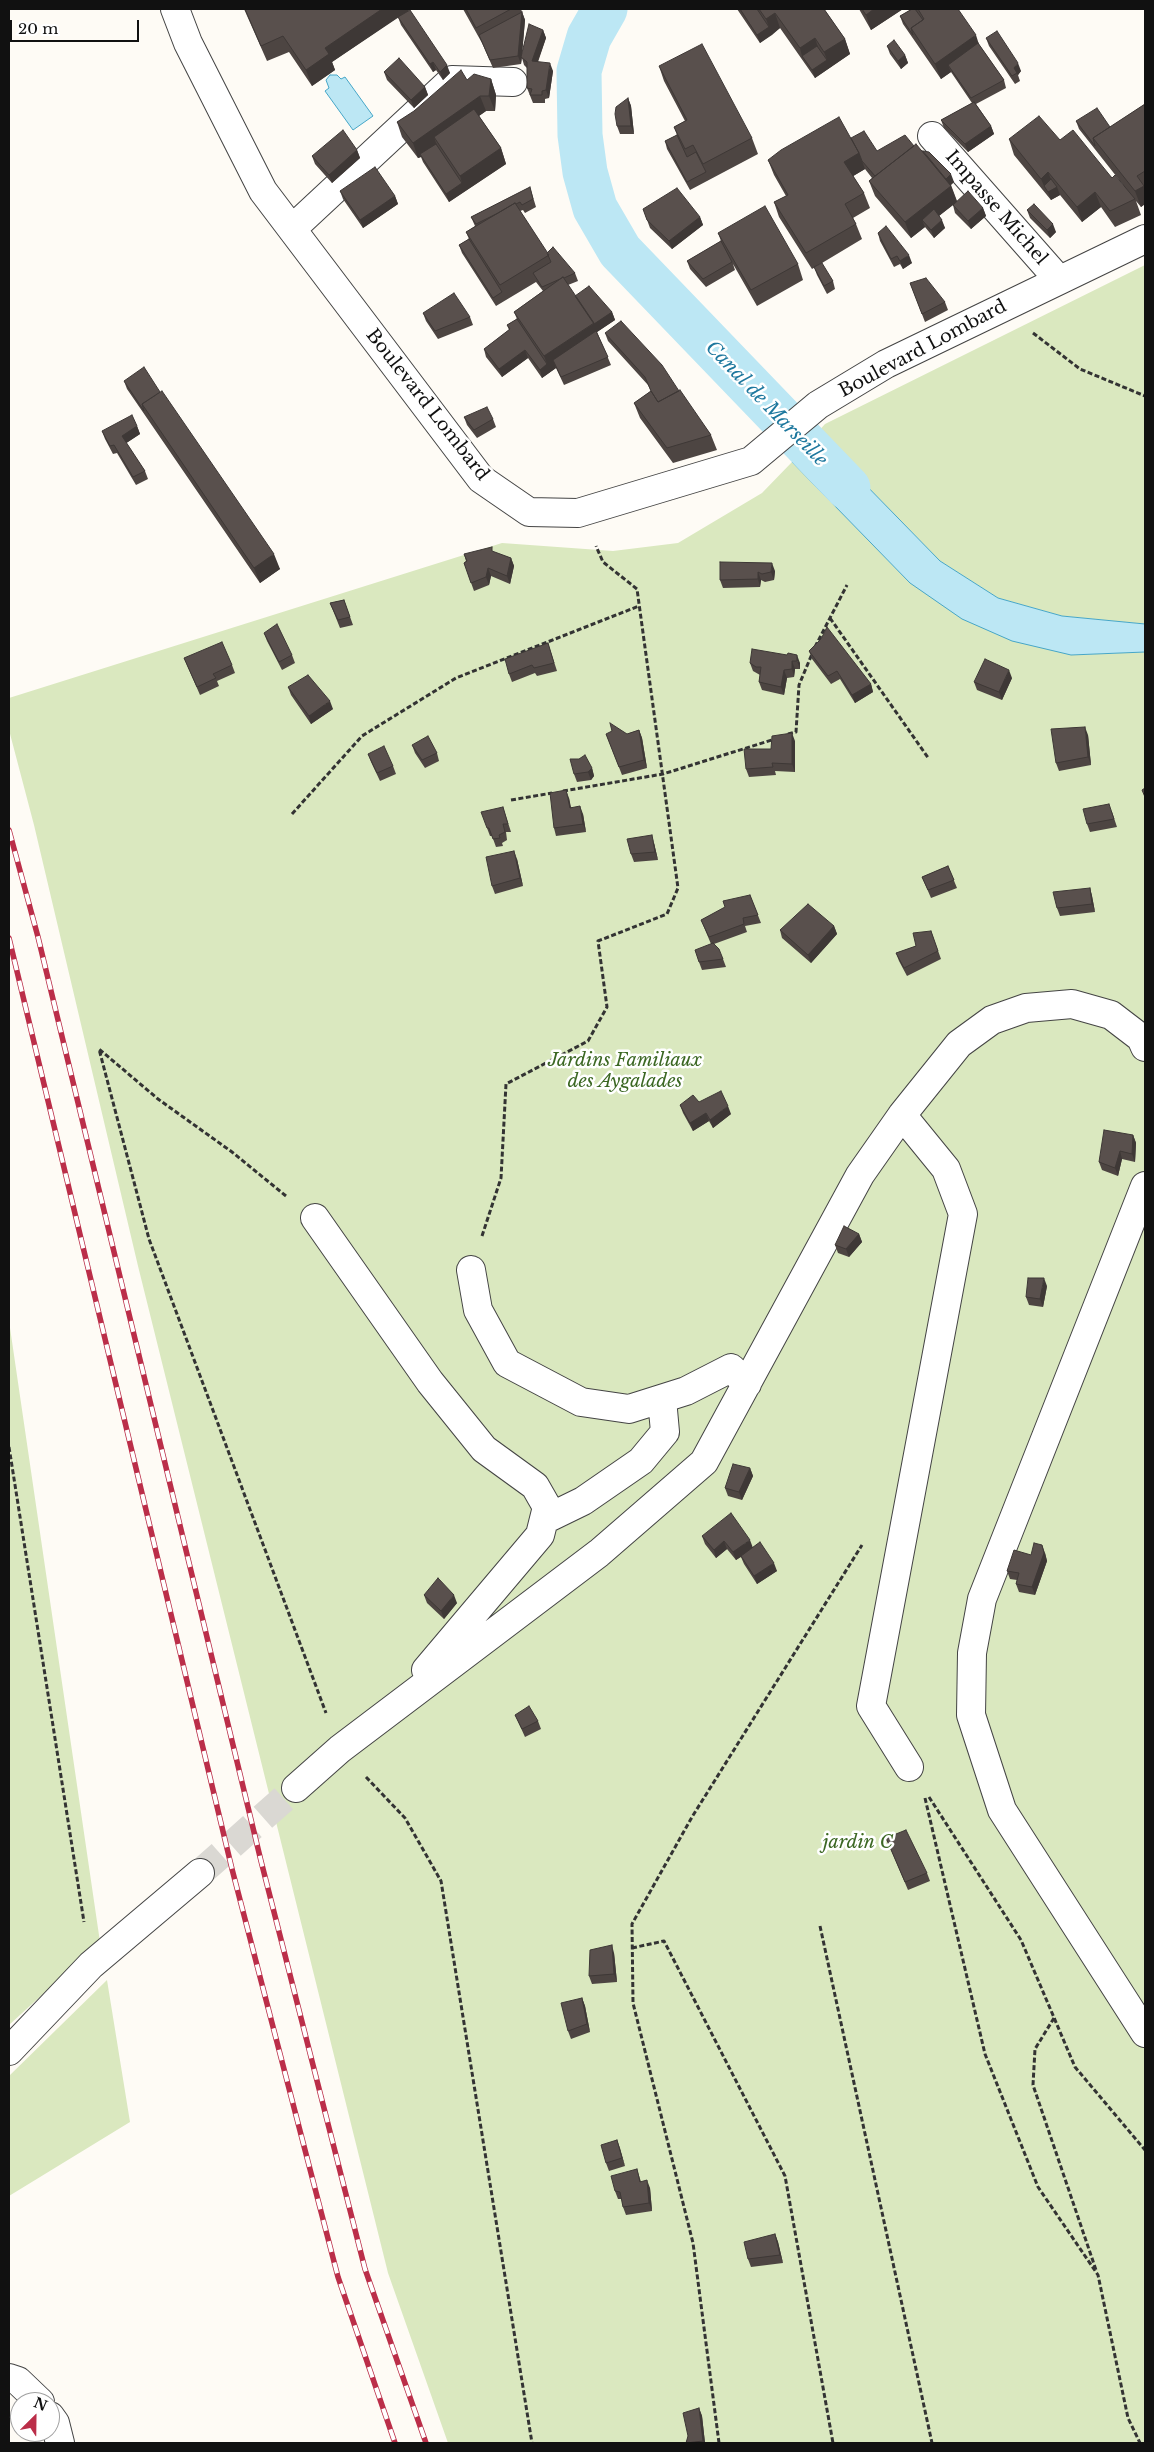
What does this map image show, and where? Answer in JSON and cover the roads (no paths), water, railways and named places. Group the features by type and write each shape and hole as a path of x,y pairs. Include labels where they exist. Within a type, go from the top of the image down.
{"street":[{"name":"Boulevard Lombard","path":"175,9 188,42 263,191 481,479 529,512 578,513 751,461 818,405 886,364 1145,238"},
{"path":"292,229 452,80 513,82"},
{"name":"Impasse Michel","path":"932,136 1059,280"},
{"path":"296,1788 340,1749 599,1553 704,1462 860,1175 902,1115 959,1044 992,1020 1026,1008 1072,1004 1135,1021 1145,1047"},
{"path":"902,1115 946,1169 963,1214 871,1706 916,1777"},
{"path":"1145,1186 982,1599 972,1653 971,1714 1002,1810 1145,2033"},
{"path":"315,1218 430,1382 484,1449 535,1486 547,1508 540,1536 392,1709"},
{"path":"470,1270 478,1310 507,1363 581,1402 629,1409 686,1391 731,1368 747,1384"},
{"path":"544,1520 583,1501 641,1461 665,1432 662,1399"},
{"path":"9,2051 91,1965 200,1873"},
{"path":"9,2378 18,2381 30,2392"}],"water":[{"path":"330,75 337,75 341,79 345,77 373,116 353,130 325,91 329,88 326,80"},
{"path":"816,434 940,561 998,598 1062,616 1145,624 1145,652 1071,655 1012,641 962,619 910,583 792,462"}],"waterway":[{"name":"Canal de Marseille","path":"605,9 589,37 579,71 580,135 585,172 595,208 620,251 848,488"}],"tunnel":[{"path":"200,1873 296,1788"}],"railway":[{"path":"9,830 38,937 261,1861 365,2269 426,2443"},
{"path":"9,938 232,1869 338,2277 395,2443"}],"park label":[{"name":"Jardins Familiaux des Aygalades","path":"625,1071"},
{"name":"jardin C","path":"858,1843"}]}
